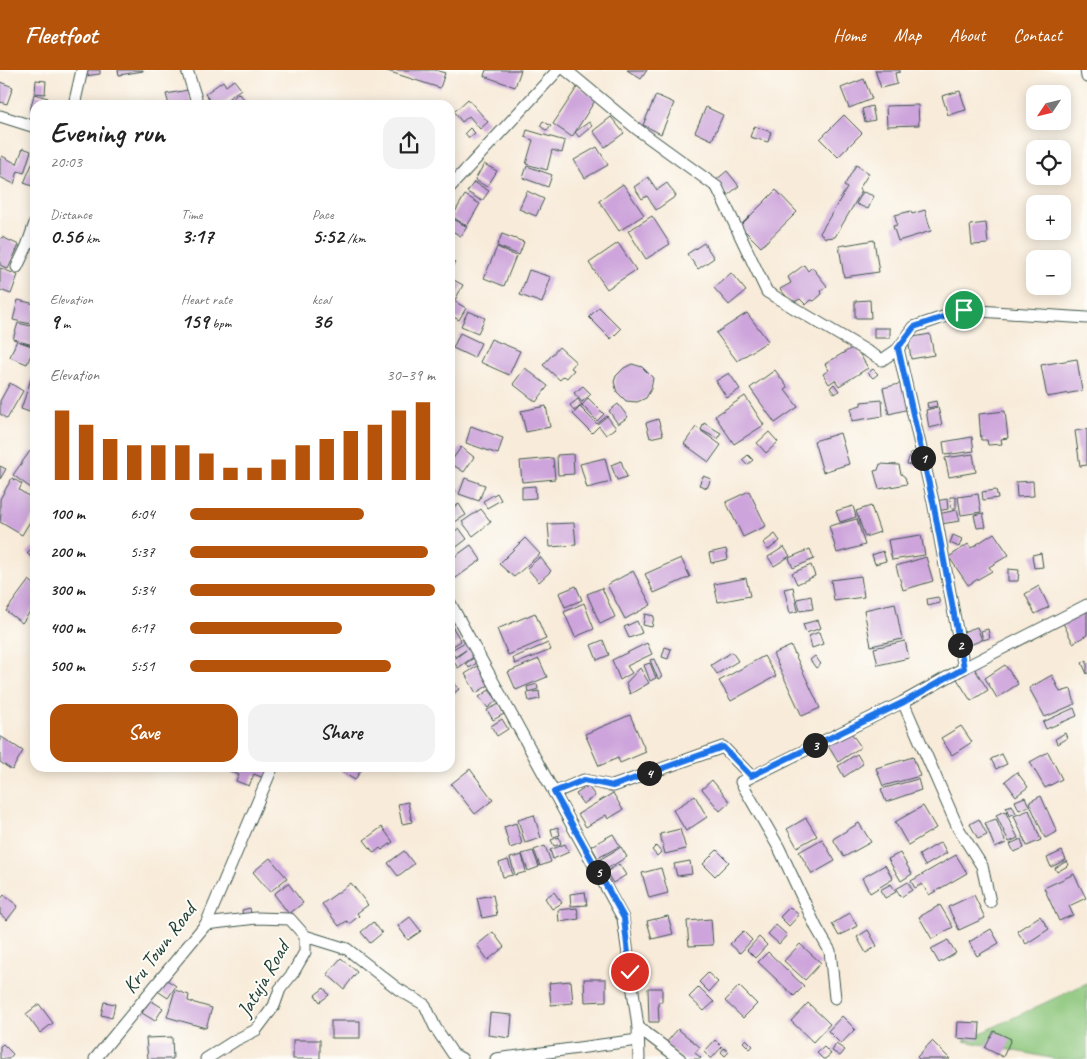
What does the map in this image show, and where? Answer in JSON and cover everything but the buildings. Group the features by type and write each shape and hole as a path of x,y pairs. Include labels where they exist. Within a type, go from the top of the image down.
{"street":[{"path":"75,100 82,70"},
{"path":"187,70 196,100"},
{"path":"455,182 558,70"},
{"path":"566,70 637,129 717,187 767,292 882,360 898,348 914,327 964,310 1087,318"},
{"path":"1086,70 1087,77"},
{"path":"0,116 30,125"},
{"path":"17,267 30,237"},
{"path":"898,348 933,502 964,668"},
{"path":"835,998 830,951 816,927 780,848 741,782 904,702 964,668 1087,605"},
{"path":"455,612 624,918 638,1027 639,1059"},
{"path":"904,702 958,828 982,866 990,902"},
{"path":"554,792 584,780 613,786 723,747 751,776"},
{"name":"Kru Town Road","path":"95,1059 206,924 270,772"},
{"name":"Jatuja Road","path":"206,924 256,918 290,919 305,936 305,952 293,973 280,989 274,1006 256,1030 206,1059"},
{"path":"305,936 347,949 398,988 424,1005 435,1027 453,1054 462,1059"},
{"path":"638,1027 680,1059"},
{"path":"496,1059 638,1040"}],"green space":[{"path":"1087,983 1087,1059 1056,1059 964,1041"}],"route":[{"path":"630,972 624,918 554,792 584,780 613,786 723,747 751,776 904,702 964,668 933,502 898,348 914,327 964,310"}]}
